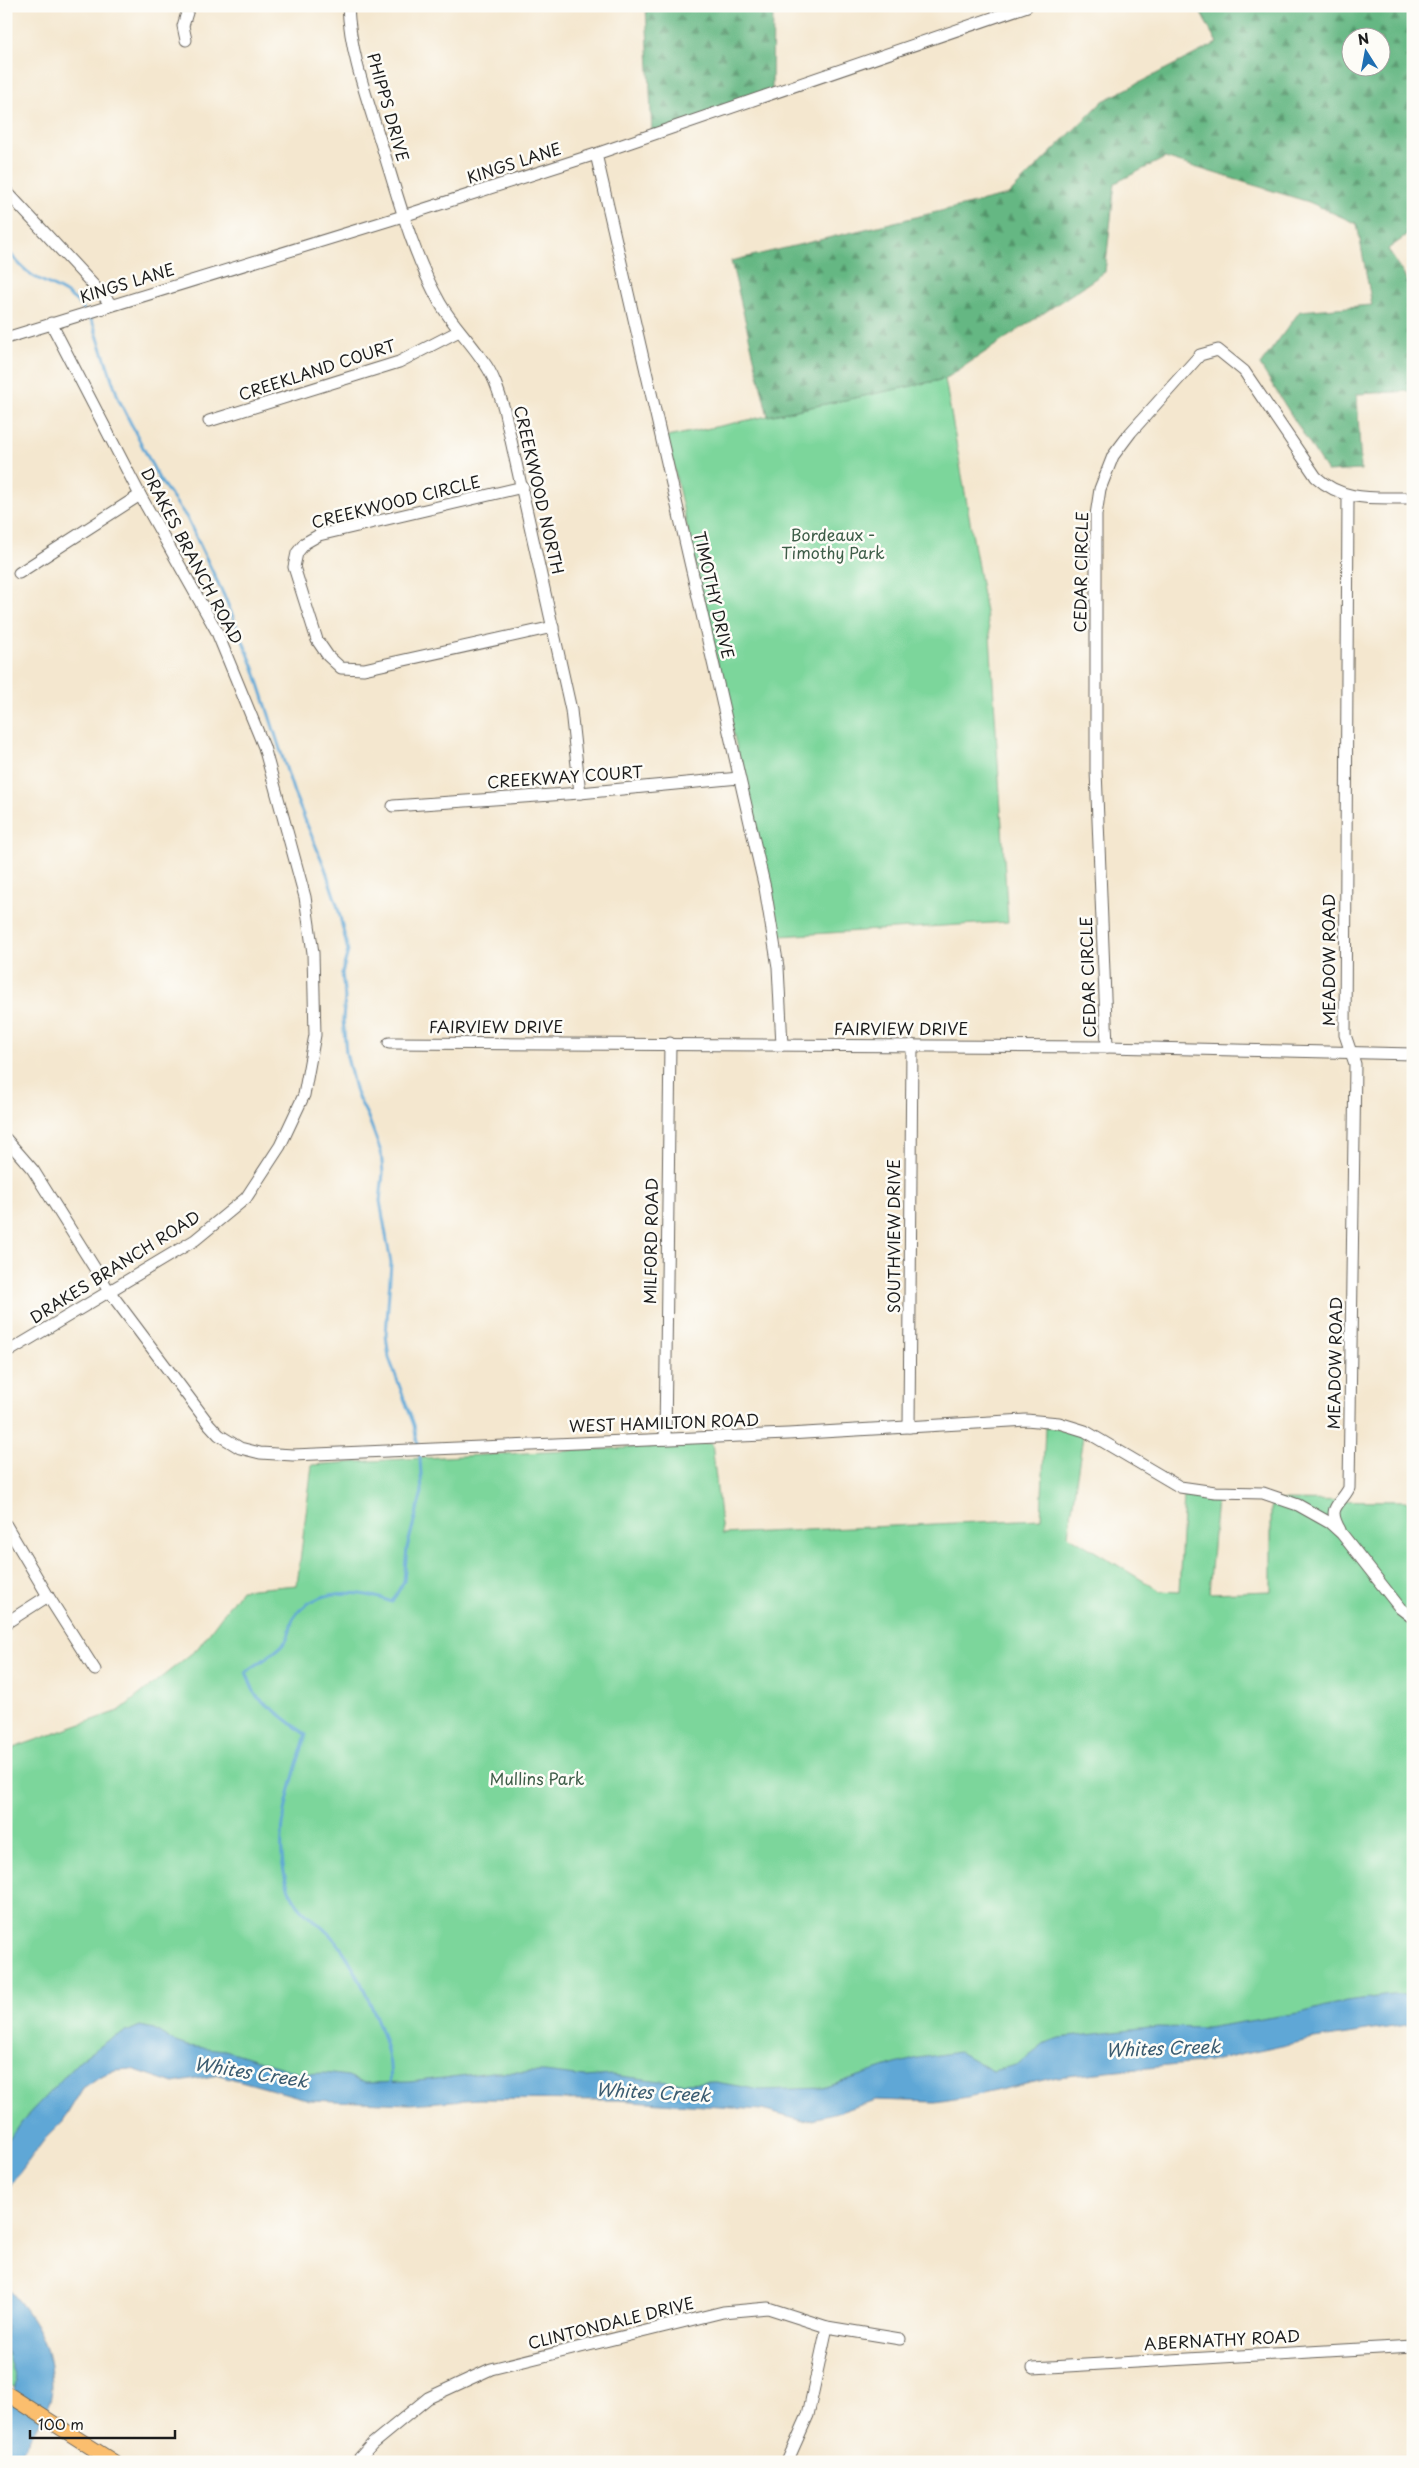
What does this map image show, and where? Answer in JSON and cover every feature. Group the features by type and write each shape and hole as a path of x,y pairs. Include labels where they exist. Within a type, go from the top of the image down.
{"main road":[{"path":"6,2392 114,2462"}],"street":[{"path":"186,40 183,26 189,6"},
{"name":"PHIPPS DRIVE","path":"348,6 349,30 360,76 404,216"},
{"name":"KINGS LANE","path":"6,338 110,304 404,216 596,154 1026,6"},
{"name":"TIMOTHY DRIVE","path":"596,154 765,888 778,967 782,1045"},
{"path":"6,191 110,304"},
{"name":"CREEKWOOD NORTH","path":"404,216 420,263 441,304 459,331 483,360 494,380 504,409 523,487 571,710 580,793"},
{"name":"DRAKES BRANCH ROAD","path":"6,1352 195,1240 246,1198 280,1146 304,1095 315,1035 313,953 305,897 264,747 216,630 140,495 51,323"},
{"name":"CREEKLAND COURT","path":"209,422 399,362 459,331"},
{"name":"CEDAR CIRCLE","path":"1107,1047 1096,770 1096,514 1100,489 1112,456 1200,355 1218,350 1244,371 1316,477 1332,490 1348,496 1413,498"},
{"name":"CREEKWOOD CIRCLE","path":"523,487 319,535 304,543 296,553 294,567 317,640 328,656 341,668 364,669 553,627"},
{"path":"19,573 140,495"},
{"name":"MEADOW ROAD","path":"1342,1534 1334,1519 1334,1510 1335,1504 1349,1488 1355,1064 1345,1036 1348,496"},
{"name":"CREEKWAY COURT","path":"393,806 580,793 739,778"},
{"name":"FAIRVIEW DRIVE","path":"389,1043 670,1043 1107,1047 1413,1054"},
{"name":"MILFORD ROAD","path":"665,1439 670,1043"},
{"name":"SOUTHVIEW DRIVE","path":"909,1427 912,1045"},
{"name":"WEST HAMILTON ROAD","path":"6,1139 33,1170 109,1291 193,1405 218,1435 233,1444 260,1453 282,1455 665,1439 1026,1420 1059,1423 1085,1431 1180,1487 1215,1492 1263,1494 1298,1505 1330,1523 1342,1534 1400,1608 1413,1618"},
{"path":"6,1525 95,1670"},
{"path":"6,1624 48,1596"},
{"name":"CLINTONDALE DRIVE","path":"356,2462 372,2444 428,2398 491,2369 723,2312 768,2308 827,2326 900,2340"},
{"path":"787,2462 808,2415 827,2326"},
{"name":"ABERNATHY ROAD","path":"1033,2368 1413,2346"}],"green space":[{"path":"646,6 773,6 772,93 652,134"},
{"path":"1197,6 1413,6 1413,231 1388,249 1413,290 1413,391 1357,394 1361,470 1327,472 1260,365 1300,311 1372,305 1357,224 1309,202 1165,158 1115,183 1105,272 945,379 768,416 731,261 1008,195 1103,101 1217,43"},
{"name":"Bordeaux - Timothy Park","path":"945,379 990,635 1008,922 779,936 667,437"},
{"name":"Mullins Park","path":"1045,1427 1057,1428 1083,1436 1068,1535 1160,1591 1179,1592 1184,1495 1217,1499 1209,1593 1271,1591 1271,1500 1408,1501 1410,1596 1413,1596 1413,2006 993,2076 798,2099 375,2087 129,2047 6,2154 6,1753 16,1747 119,1711 197,1649 241,1590 297,1585 312,1465 712,1443 722,1534 1041,1519"},
{"path":"6,2328 17,2348 17,2389 6,2383"}],"water":[{"name":"Whites Creek","path":"1392,1995 1413,1995 1413,2024 1314,2039 1208,2062 1057,2077 968,2097 935,2102 875,2100 834,2114 803,2121 762,2110 618,2100 479,2099 410,2104 310,2100 219,2075 174,2083 132,2069 115,2070 99,2077 83,2088 63,2121 45,2139 6,2191 6,2144 21,2122 80,2060 108,2040 140,2026 154,2029 173,2041 187,2046 225,2050 302,2074 324,2073 348,2076 365,2083 410,2082 492,2072 544,2072 585,2077 612,2075 677,2083 716,2082 760,2090 823,2088 918,2058 959,2052 993,2071 1019,2064 1046,2043 1059,2038 1159,2027 1206,2028 1304,2012 1346,2001"},
{"path":"6,2286 30,2316 41,2336 49,2360 52,2384 50,2399 42,2419 13,2462 6,2462 6,2414 10,2407 16,2382 6,2349"}],"waterway":[{"path":"6,248 18,264 29,273 68,294 84,310"},
{"path":"88,316 93,323 119,400 159,479 187,518 226,600 254,668 294,793 325,868 338,908 348,951 342,973 345,998 343,1019 346,1053 356,1093 368,1117 381,1152 383,1173 380,1201 391,1263 386,1335 389,1358 414,1425 420,1459 422,1492 407,1548 404,1581 392,1602 353,1593 325,1596 313,1601 302,1608 293,1619 286,1641 273,1654 246,1672 256,1696 306,1735 290,1788 283,1825 282,1844 286,1880 295,1901 301,1909 331,1935 361,1983 386,2046 390,2062 391,2085"}]}
